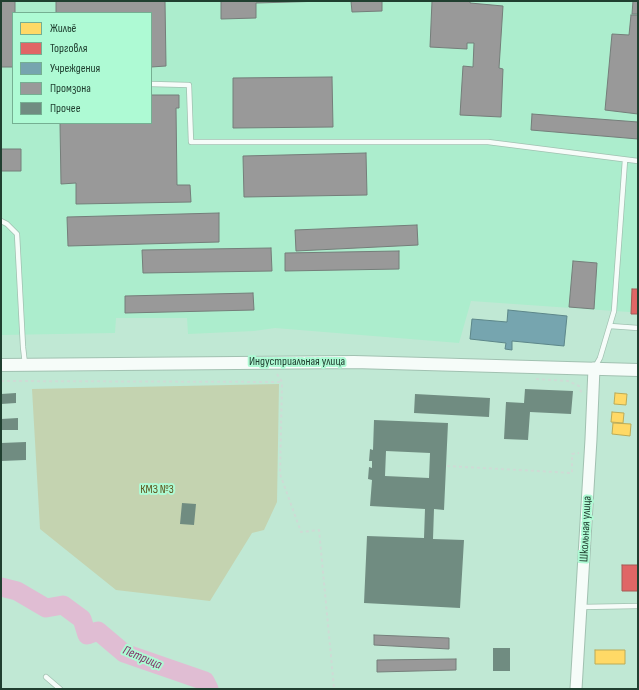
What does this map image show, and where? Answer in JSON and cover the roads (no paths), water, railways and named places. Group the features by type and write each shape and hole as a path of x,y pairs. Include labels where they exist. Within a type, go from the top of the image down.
{"main road":[{"name":"Индустриальная улица","path":"1,365 354,362 638,370"}],"street":[{"name":"Школьная улица","path":"576,689 594,368"}],"lane":[{"path":"152,84 189,85 191,142 488,142 638,161"},
{"path":"594,368 600,358 614,310 625,160"},
{"path":"1,221 7,224 17,234 25,364"},
{"path":"610,326 638,328"},
{"path":"581,607 638,606"},
{"path":"46,677 60,689"}],"waterway":[{"name":"Петрица","path":"1,587 17,591 46,608 63,605 82,619 87,635 98,631 124,653 205,681 209,689"}],"park label":[{"name":"КМЗ №3","path":"157,490"}]}
